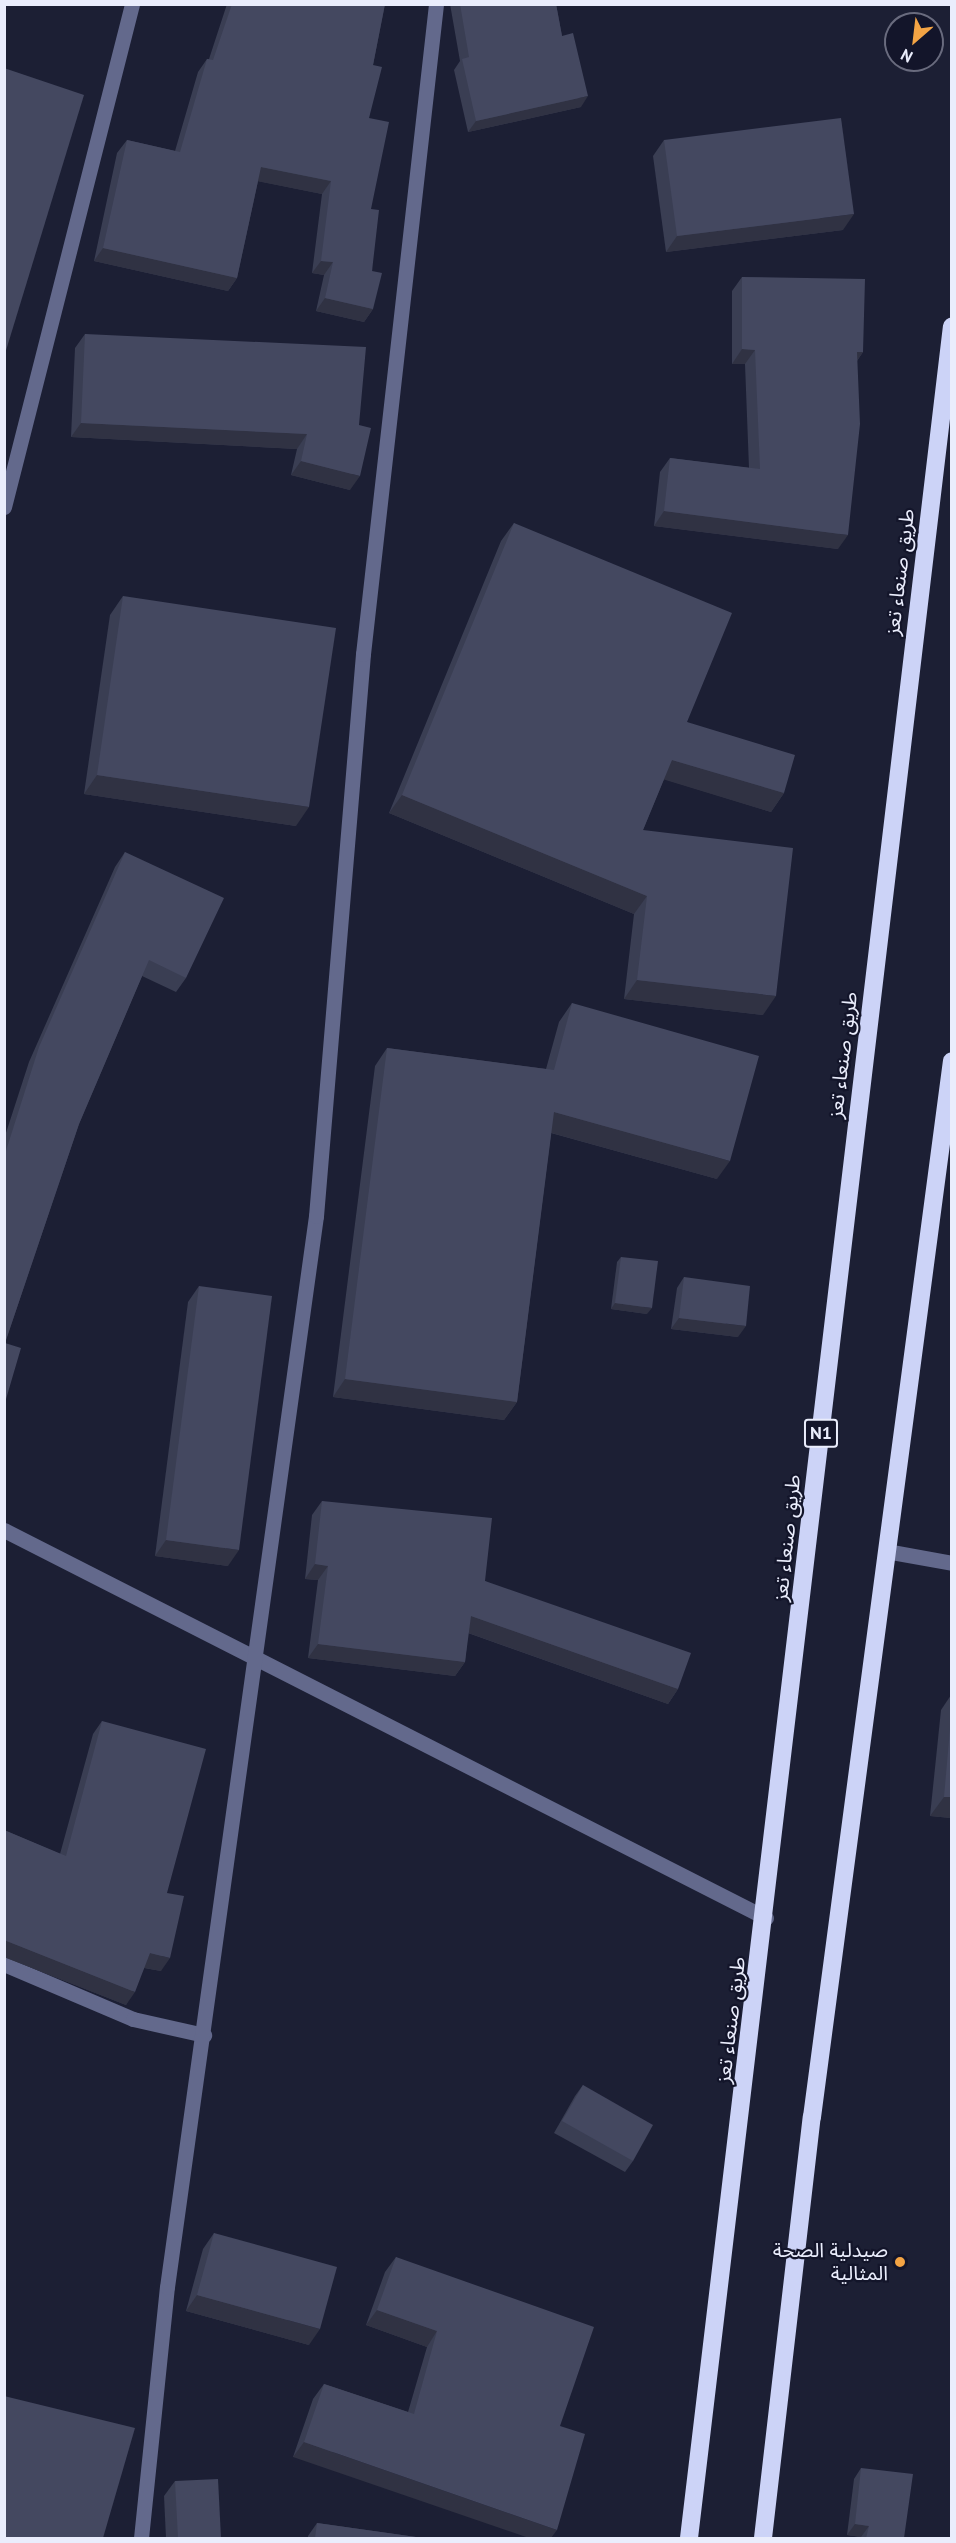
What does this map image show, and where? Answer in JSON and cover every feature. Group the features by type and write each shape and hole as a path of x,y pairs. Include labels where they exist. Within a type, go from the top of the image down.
{"highway":[{"name":"طريق صنعاء تعز","path":"689,2538 766,1918 951,327"},
{"path":"763,2538 886,1551 951,1061"}],"street":[{"path":"4,507 132,4"},
{"path":"141,2538 167,2287 316,1216 363,654 436,4"},
{"path":"4,1530 766,1918"},
{"path":"886,1551 951,1563"},
{"path":"4,1964 134,2019 203,2037"}],"building":[{"path":"232,4 385,4 373,65 382,67 369,118 389,122 371,209 379,210 372,271 382,273 373,309 325,298 333,262 321,261 331,181 261,167 237,278 103,248 127,140 180,152 207,59 213,60"},
{"path":"460,4 556,4 562,36 573,33 588,96 476,121 462,59 469,57"},
{"path":"4,68 84,95 4,357"},
{"path":"841,118 854,214 677,236 664,140"},
{"path":"742,277 865,279 863,352 857,352 860,424 848,535 664,511 670,458 760,469 755,350 742,349"},
{"path":"85,334 366,347 359,425 371,428 360,476 301,461 307,434 81,423"},
{"path":"514,523 732,613 687,722 795,755 784,793 672,760 643,830 793,848 776,996 637,980 647,896 402,795"},
{"path":"123,596 336,628 309,807 97,775"},
{"path":"125,852 224,898 186,978 149,960 79,1124 5,1343 21,1348 4,1406 4,1157 39,1047"},
{"path":"572,1003 759,1056 730,1161 554,1112 517,1402 345,1379 387,1048 554,1070"},
{"path":"621,1257 658,1261 652,1308 615,1303"},
{"path":"684,1277 750,1286 746,1326 679,1318"},
{"path":"199,1286 272,1296 239,1550 166,1540"},
{"path":"322,1501 492,1518 485,1581 691,1653 678,1689 471,1616 465,1662 318,1644 328,1566 315,1564"},
{"path":"951,1718 951,1797 944,1797"},
{"path":"102,1721 206,1749 167,1893 184,1896 170,1958 150,1953 135,1992 4,1940 4,1830 66,1856"},
{"path":"583,2085 653,2125 633,2161 562,2121"},
{"path":"214,2233 337,2267 320,2329 197,2295"},
{"path":"396,2257 594,2327 560,2426 585,2434 557,2530 304,2442 324,2384 414,2414 437,2331 377,2310"},
{"path":"4,2396 135,2428 103,2538 4,2538"},
{"path":"861,2468 913,2474 904,2538 866,2538 869,2526 855,2524"},
{"path":"218,2479 221,2538 178,2538 175,2481"},
{"path":"317,2523 423,2538 315,2538"}],"place":[{"name":"صيدلية الصحة المثالية","path":"900,2262"}]}
